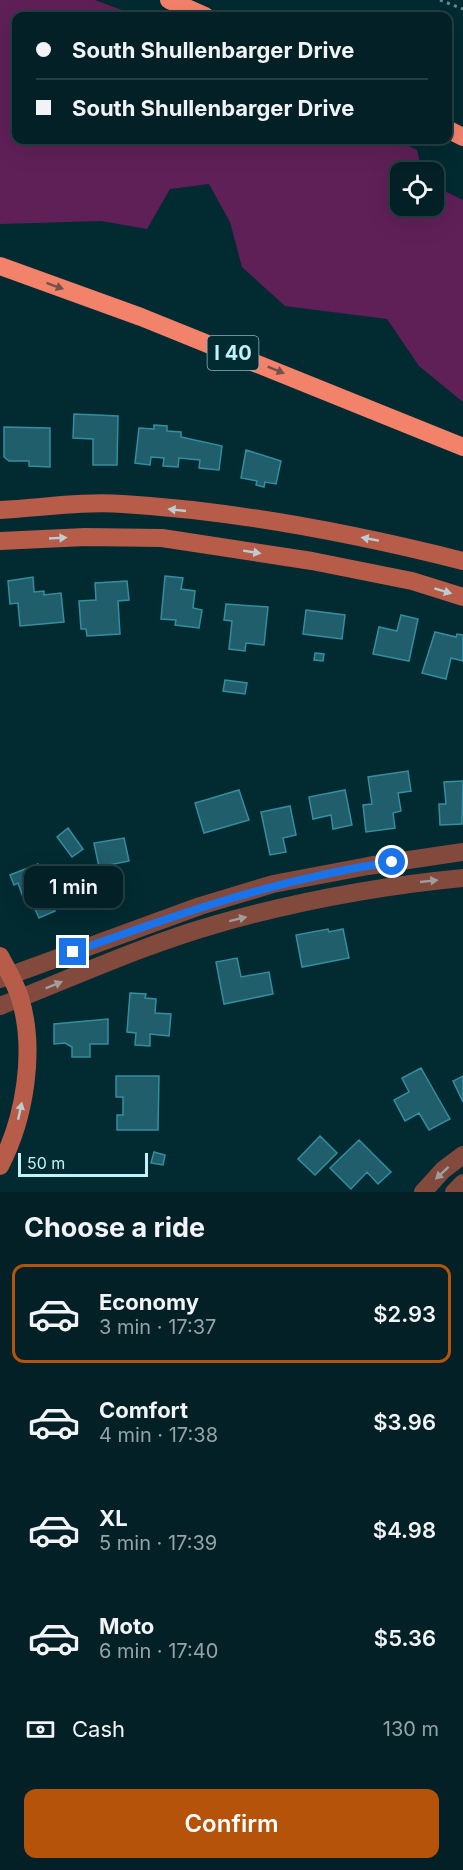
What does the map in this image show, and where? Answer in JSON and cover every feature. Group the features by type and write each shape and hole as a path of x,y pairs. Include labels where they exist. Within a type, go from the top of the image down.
{"highway":[{"path":"169,0 196,12"},
{"name":"I 40","path":"0,266 141,317 463,447"}],"street":[{"path":"0,510 76,503 122,504 231,515 394,544 463,561"},
{"path":"0,541 85,537 162,538 312,561 411,582 463,597"},
{"path":"5,977 200,906 273,884 368,866 463,852"},
{"path":"0,1006 216,924 314,900 389,885 463,878"},
{"path":"0,956 5,977 20,998 27,1078 20,1118 0,1166"},
{"path":"423,1192 443,1170 463,1155"},
{"path":"454,1192 463,1183"}],"path":[{"path":"440,0 463,9"}],"shaded area":[{"path":"0,0 95,0 127,12 12,12 12,144 404,144 417,150 420,162 390,162 390,216 444,216 444,191 463,200 463,402 419,366 387,319 285,306 242,267 230,222 209,184 170,189 147,229 101,221 0,224"}],"building":[{"path":"74,414 118,416 117,465 93,465 93,439 73,438"},
{"path":"154,425 167,426 167,431 181,432 181,437 222,446 219,470 199,468 200,460 179,458 178,467 163,466 164,458 151,457 150,465 135,463 139,428 154,429"},
{"path":"4,427 50,428 50,467 29,466 29,461 9,461 4,457"},
{"path":"246,450 281,461 276,484 265,482 264,487 256,485 257,481 241,478"},
{"path":"165,576 183,578 181,589 195,591 193,608 202,610 199,628 175,625 176,620 161,619"},
{"path":"33,577 34,592 44,591 44,595 61,593 64,622 20,626 18,603 10,604 8,581"},
{"path":"127,581 129,600 118,601 120,634 87,636 86,629 81,629 79,601 96,600 95,583"},
{"path":"226,604 268,607 264,645 246,643 245,651 229,649 232,621 224,620"},
{"path":"306,610 345,615 342,639 303,634"},
{"path":"401,615 418,619 409,661 373,654 379,627 397,631"},
{"path":"435,632 456,637 457,634 463,635 463,661 451,658 446,679 422,673"},
{"path":"315,653 324,654 323,661 314,660"},
{"path":"225,680 247,683 245,694 223,691"},
{"path":"408,771 411,791 398,793 401,811 393,813 395,828 366,832 363,805 372,804 368,777"},
{"path":"463,781 462,824 440,825 439,804 446,804 444,782"},
{"path":"239,790 249,820 204,833 195,803"},
{"path":"345,790 352,825 333,829 331,815 313,819 309,797"},
{"path":"290,806 296,835 283,838 286,852 270,855 261,812"},
{"path":"68,828 83,849 72,857 57,837"},
{"path":"124,838 129,861 99,867 94,843"},
{"path":"38,864 55,911 39,918 31,900 35,898 33,893 23,897 18,883 14,885 10,875"},
{"path":"328,929 329,932 343,929 349,958 302,967 296,935"},
{"path":"237,958 241,977 269,972 273,994 224,1004 216,962"},
{"path":"130,993 146,994 145,998 156,999 155,1013 171,1014 169,1036 150,1034 150,1046 135,1045 136,1033 127,1032"},
{"path":"108,1019 108,1044 90,1044 90,1057 72,1057 72,1047 65,1043 54,1044 54,1024"},
{"path":"421,1068 450,1119 429,1130 419,1113 405,1121 394,1100 409,1092 402,1078"},
{"path":"116,1076 159,1076 158,1130 117,1130 117,1115 123,1115 123,1097 116,1097"},
{"path":"463,1076 463,1102 453,1081"},
{"path":"320,1136 337,1153 315,1175 298,1159"},
{"path":"359,1140 391,1172 378,1184 367,1172 351,1189 330,1168"},
{"path":"154,1152 165,1155 163,1165 151,1163"}],"route":[{"path":"73,952 200,906 273,884 392,862"}]}
